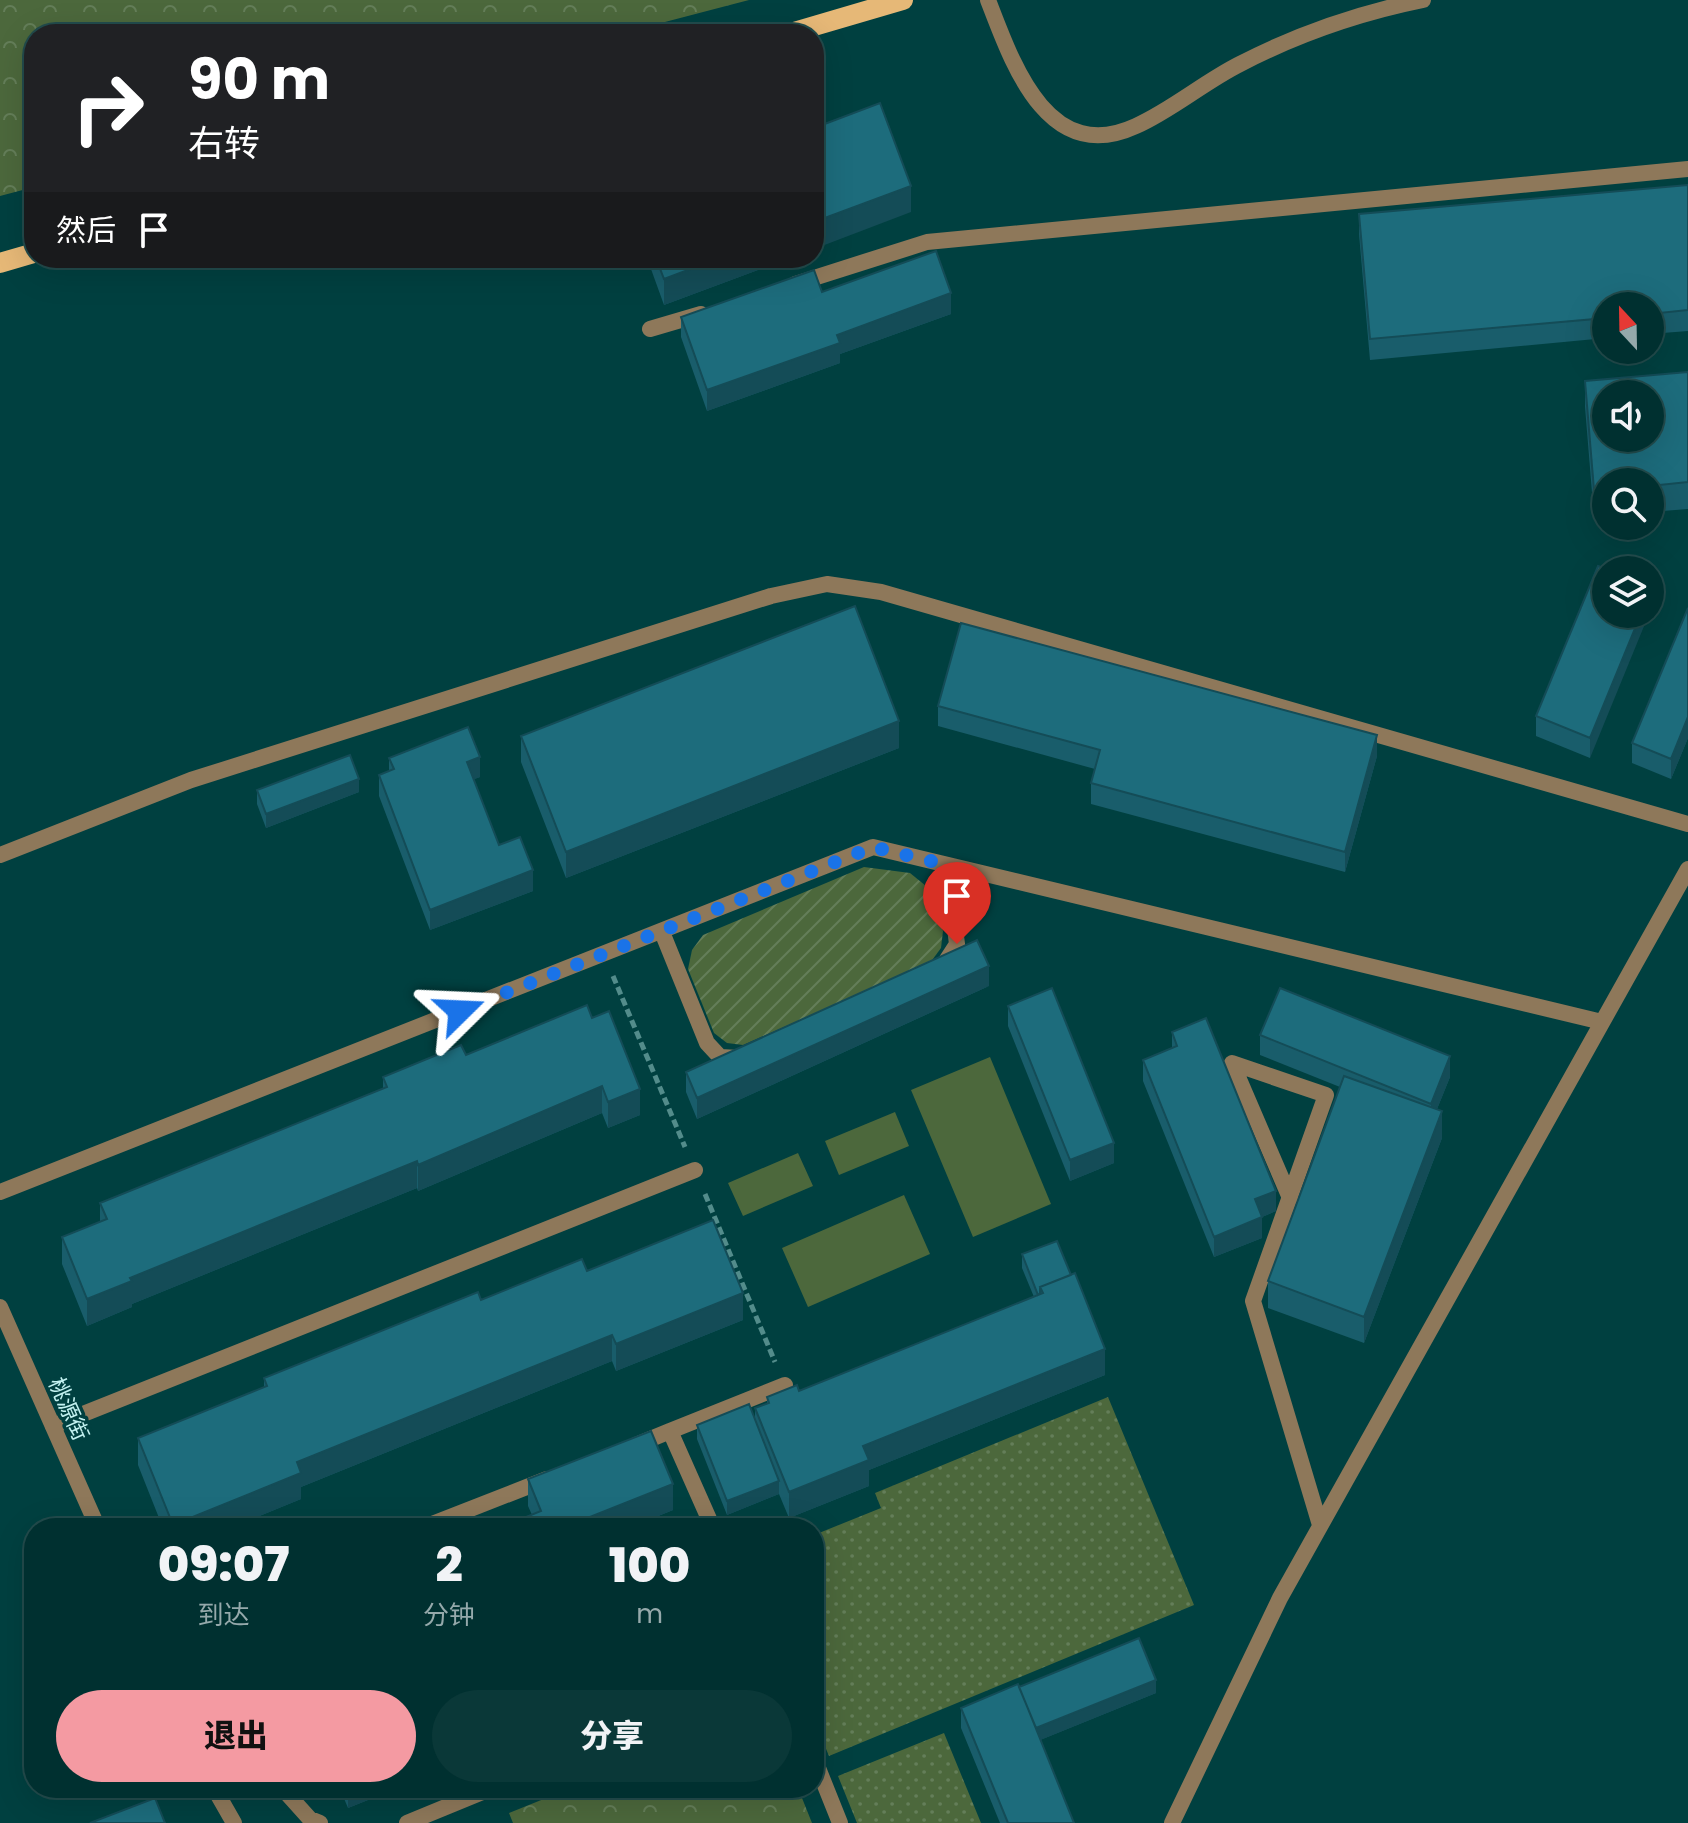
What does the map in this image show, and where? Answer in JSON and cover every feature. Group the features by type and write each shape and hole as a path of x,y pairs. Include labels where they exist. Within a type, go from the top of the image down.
{"main road":[{"path":"821,24 903,0"},
{"path":"0,263 24,256"}],"street":[{"path":"988,0 1014,70 1042,110 1069,129 1100,136 1134,127 1239,65 1308,33 1379,9 1423,0"},
{"path":"781,288 927,242 1688,169"},
{"path":"650,329 723,307"},
{"path":"0,855 191,780 771,596 827,584 881,592 1688,824"},
{"path":"0,1192 873,847 1602,1022"},
{"path":"926,975 948,962 957,944 947,865"},
{"path":"1172,1823 1280,1598 1688,869"},
{"path":"662,932 713,1051 729,1060 754,1052"},
{"path":"1290,1198 1232,1063 1326,1095 1290,1198 1253,1301 1320,1525"},
{"path":"53,1426 695,1170"},
{"name":"桃源街","path":"0,1307 94,1518"},
{"path":"627,1448 785,1385"},
{"path":"670,1431 709,1518"},
{"path":"448,1518 568,1471"},
{"path":"824,1783 840,1823"},
{"path":"220,1798 234,1823"},
{"path":"291,1798 310,1819 320,1823"},
{"path":"407,1823 468,1798"}],"green space":[{"path":"0,0 749,0 657,24 24,24 24,190 0,196"},
{"path":"864,867 910,873 926,886 943,931 941,948 930,963 743,1045 727,1043 714,1033 688,969 692,950 703,935"},
{"path":"990,1057 1051,1204 973,1237 911,1090"},
{"path":"895,1112 909,1146 839,1175 825,1141"},
{"path":"798,1153 813,1186 743,1216 728,1183"},
{"path":"904,1195 930,1254 808,1307 782,1248"},
{"path":"1108,1397 1194,1605 829,1756 824,1744 824,1531 881,1508 875,1493"},
{"path":"944,1733 981,1823 857,1823 838,1776"},
{"path":"546,1798 802,1798 812,1823 513,1823 509,1813"}],"building":[{"path":"880,103 911,186 824,218 824,124"},
{"path":"1688,185 1688,310 1664,313 1664,292 1592,292 1592,319 1370,339 1359,214"},
{"path":"936,251 951,293 837,335 840,343 707,390 681,317 814,270 822,292"},
{"path":"660,268 693,268 664,279"},
{"path":"1688,372 1688,482 1664,485 1664,468 1592,468 1585,381 1592,380 1592,452 1664,452 1664,380 1596,380"},
{"path":"1592,581 1592,628 1635,628 1590,738 1536,716"},
{"path":"855,606 899,721 566,852 521,736"},
{"path":"1688,608 1688,717 1671,759 1632,743"},
{"path":"961,623 1377,735 1345,852 1091,783 1100,750 938,706"},
{"path":"468,727 480,757 467,762 499,845 520,837 533,870 430,910 379,775 394,769 389,758"},
{"path":"350,755 359,779 266,814 257,790"},
{"path":"977,940 989,966 697,1098 686,1072"},
{"path":"1052,988 1114,1143 1070,1160 1008,1006"},
{"path":"1280,988 1450,1056 1431,1104 1260,1035"},
{"path":"587,1005 592,1018 609,1011 640,1089 608,1102 602,1086 418,1165 417,1161 130,1278 132,1281 87,1299 62,1237 107,1219 100,1203 387,1087 383,1077 461,1045 466,1055"},
{"path":"1206,1018 1276,1191 1255,1199 1262,1217 1214,1237 1143,1060 1177,1046 1172,1032"},
{"path":"1344,1076 1442,1111 1364,1317 1268,1281"},
{"path":"713,1220 743,1293 616,1344 612,1335 297,1462 301,1473 190,1518 170,1518 138,1438 267,1386 264,1378 478,1292 481,1300 582,1259 587,1271"},
{"path":"1057,1241 1071,1275 1040,1287 1038,1295 1022,1254"},
{"path":"1075,1273 1105,1349 863,1446 869,1460 789,1492 755,1408 769,1403 767,1397 797,1385 799,1391 1043,1293 1040,1287"},
{"path":"749,1404 779,1481 727,1501 697,1425"},
{"path":"651,1431 673,1484 588,1518 524,1518 541,1511 528,1479"},
{"path":"1139,1638 1156,1680 1036,1728 1019,1687"},
{"path":"1018,1684 1074,1823 1008,1823 961,1708"},
{"path":"155,1798 165,1823 90,1823"}],"route":[{"path":"460,1011 873,847 947,865 957,944"}]}
